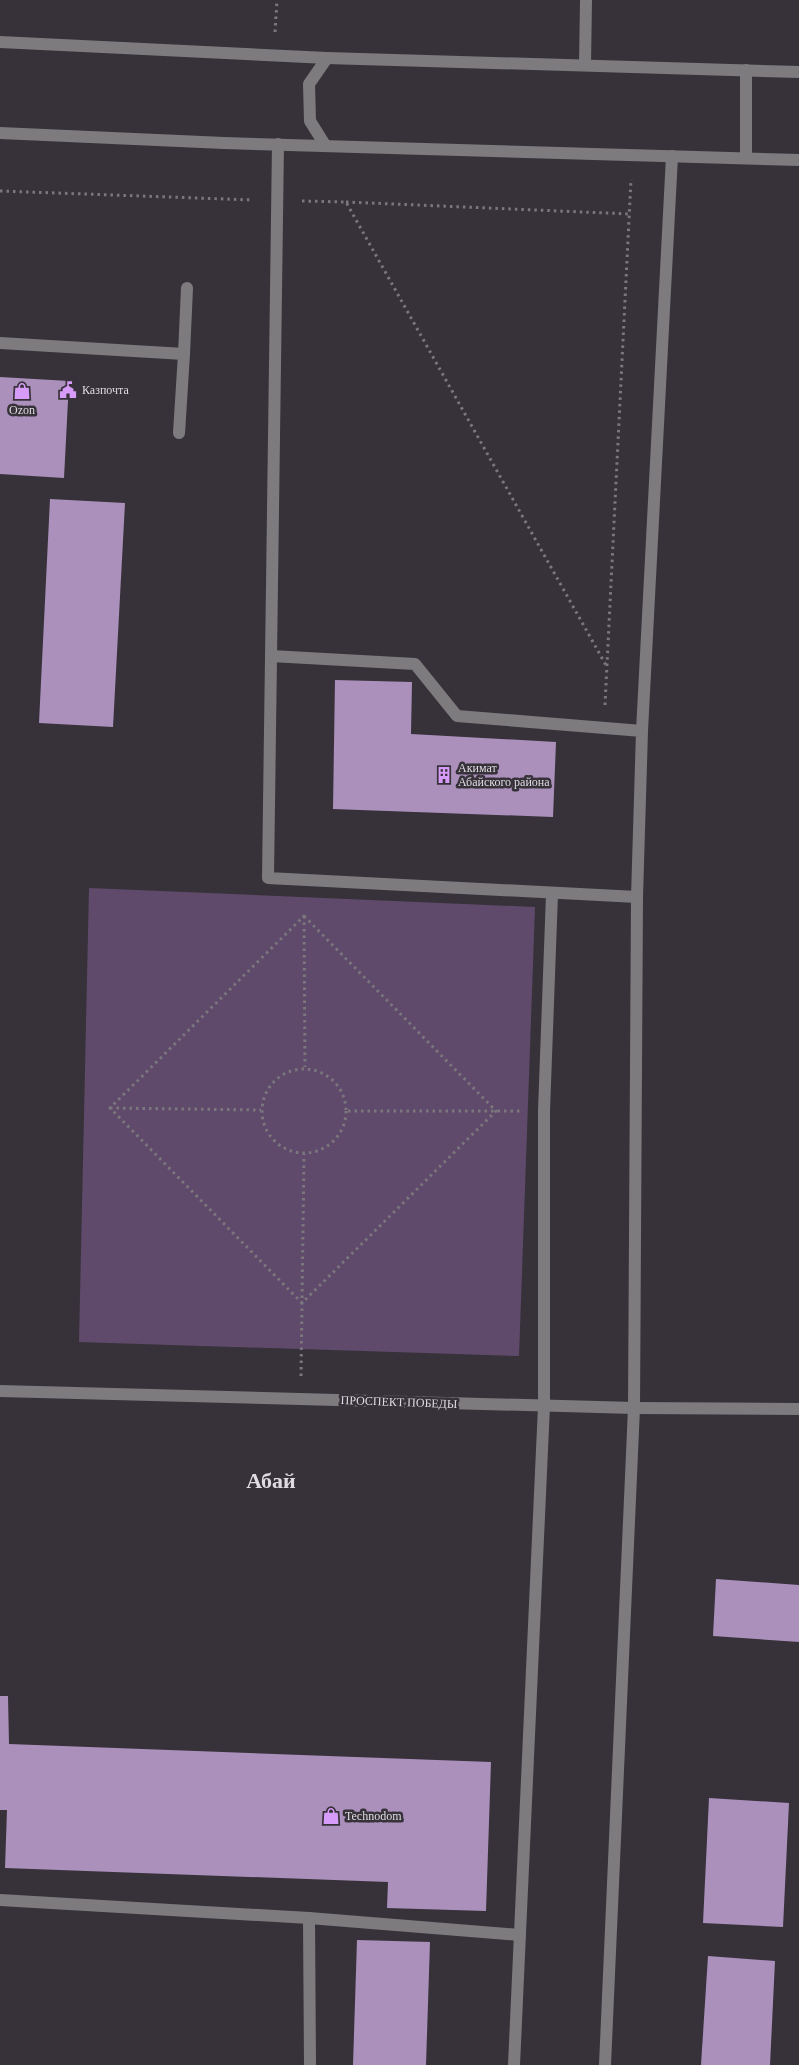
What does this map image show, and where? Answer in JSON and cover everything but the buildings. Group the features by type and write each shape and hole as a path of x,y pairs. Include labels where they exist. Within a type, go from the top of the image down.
{"street":[{"path":"585,65 586,0"},
{"path":"0,42 327,58 799,72"},
{"path":"325,145 310,121 309,84 327,58"},
{"path":"746,70 746,158"},
{"path":"0,132 278,144 799,160"},
{"path":"278,144 268,878 637,897"},
{"path":"605,2065 634,1408 637,897 642,731 672,156"},
{"path":"179,433 187,288"},
{"path":"0,343 184,354"},
{"path":"271,656 415,664 457,716 642,731"},
{"path":"514,2065 544,1406 544,1111 552,894"},
{"name":"ПРОСПЕКТ ПОБЕДЫ","path":"0,1391 544,1406 799,1409"},
{"path":"0,1900 309,1918 520,1935"},
{"path":"309,1918 310,2065"}],"path":[{"path":"274,55 277,0"},
{"path":"604,728 633,155"},
{"path":"0,191 346,202 630,214"},
{"path":"346,202 607,667"},
{"path":"304,916 496,1111"},
{"path":"304,916 305,1067"},
{"path":"110,1108 304,916"},
{"path":"305,1067 326,1073 342,1089 348,1111 342,1133 326,1148 304,1154 282,1148 267,1132 261,1110 267,1088 283,1073 305,1067"},
{"path":"110,1108 261,1110"},
{"path":"110,1108 302,1303"},
{"path":"348,1111 544,1111"},
{"path":"302,1303 496,1111"},
{"path":"301,1399 304,1154"}],"shaded area":[{"path":"89,888 535,907 519,1356 79,1342"}],"place":[{"name":"Казпочта","path":"68,390"},
{"name":"Ozon","path":"22,391"},
{"name":"Акимат Абайского района","path":"444,775"},
{"name":"Technodom","path":"331,1816"}],"district":[{"name":"Абай","path":"271,1480"}]}
